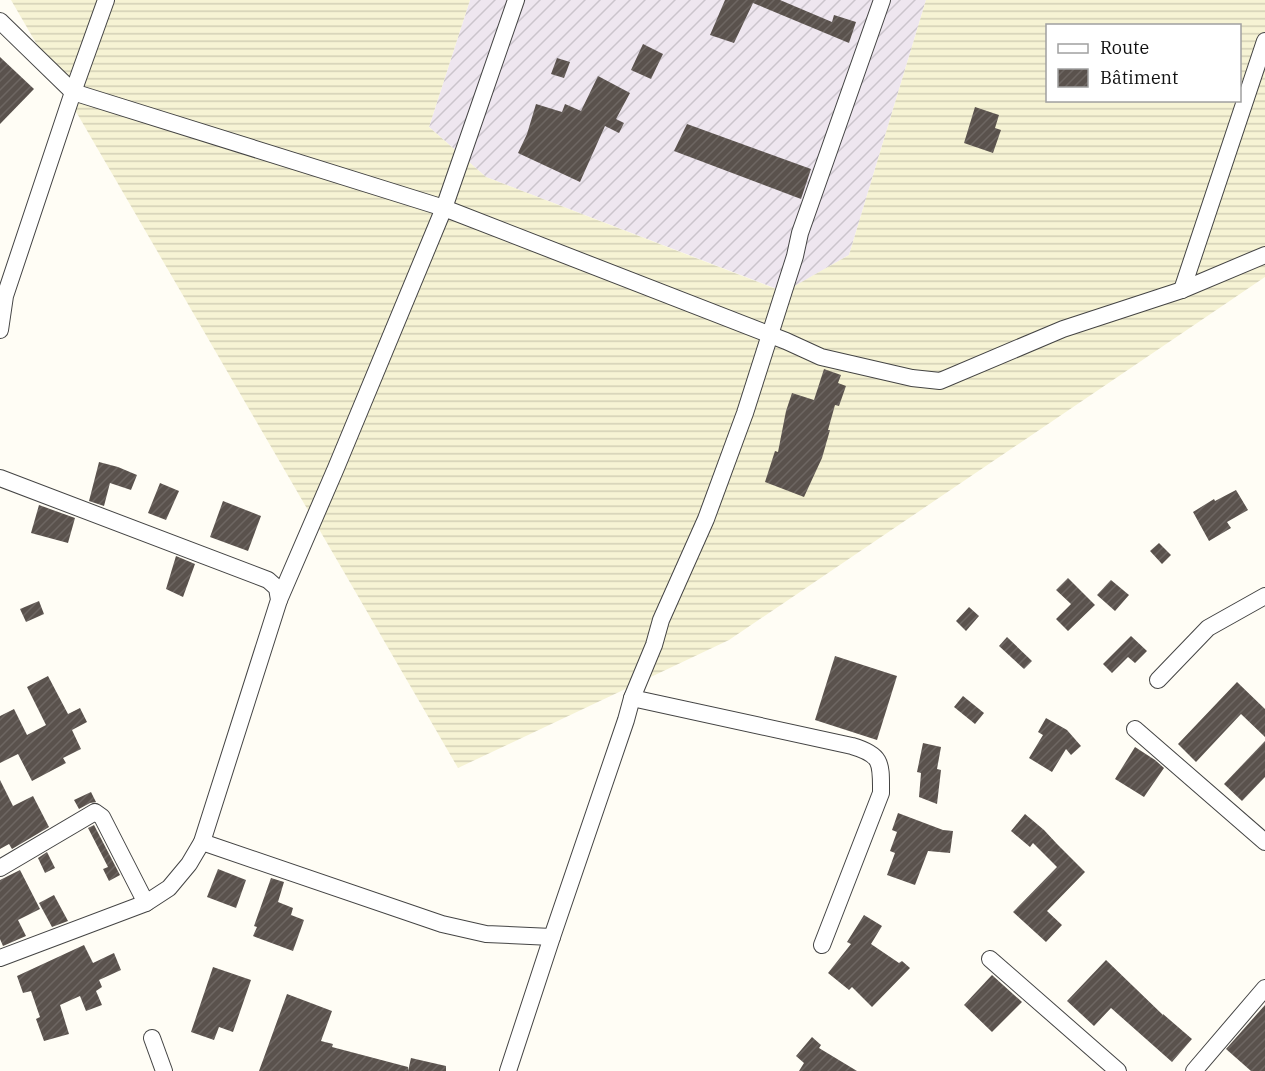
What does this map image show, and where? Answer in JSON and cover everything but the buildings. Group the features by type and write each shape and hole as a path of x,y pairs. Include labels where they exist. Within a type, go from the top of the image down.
{"street":[{"path":"0,330 6,296 73,92 106,0"},
{"path":"0,958 146,903 169,888 189,864 202,842 279,600 444,208 516,0"},
{"path":"508,1071 632,698 654,645 661,620 706,519 745,413 795,256 800,233 882,0"},
{"path":"0,21 73,92 444,208 821,357 912,378 940,381 1063,329 1182,290 1265,255"},
{"path":"1182,290 1265,41"},
{"path":"0,478 268,580 277,588 279,600"},
{"path":"1158,680 1208,628 1265,596"},
{"path":"632,698 852,746 866,750 877,758 881,769 881,793 822,945"},
{"path":"1135,729 1265,842"},
{"path":"0,868 95,812 102,817 146,903"},
{"path":"202,842 442,924 486,934 552,937"},
{"path":"990,959 1118,1071"},
{"path":"1194,1071 1265,988"},
{"path":"152,1038 164,1071"}],"shaded area":[{"path":"11,0 470,0 429,127 486,177 784,292 849,255 926,0 1265,0 1265,277 729,640 458,768"},
{"path":"470,0 926,0 849,255 785,292 486,177 429,127"}]}
